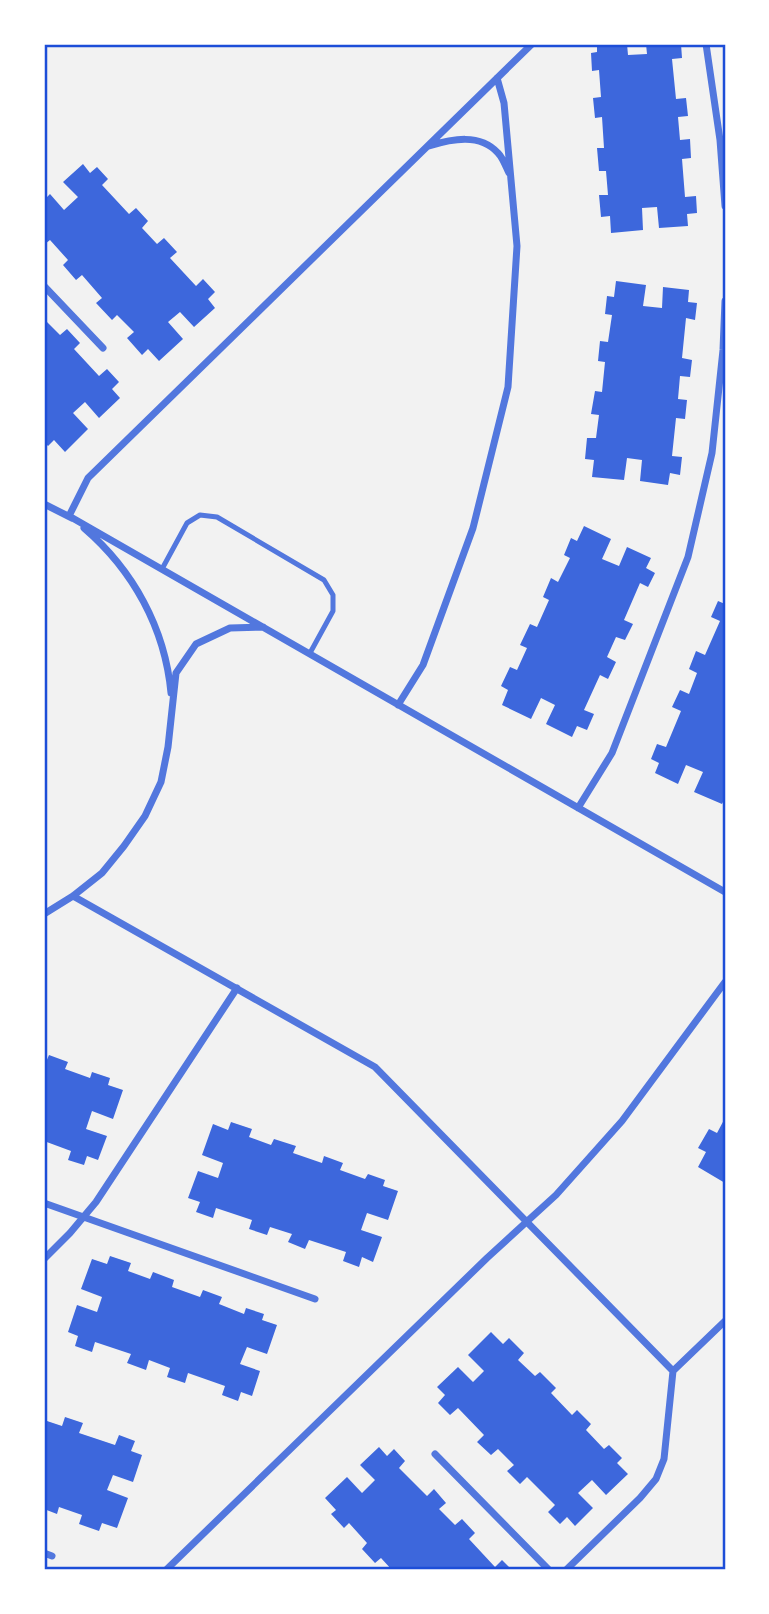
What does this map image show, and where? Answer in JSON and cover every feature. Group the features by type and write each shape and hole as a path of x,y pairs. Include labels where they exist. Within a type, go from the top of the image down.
{"street":[{"path":"69,516 88,478 532,44"},
{"path":"706,44 720,140 725,206"},
{"path":"398,705 423,665 473,528 508,387 517,246 504,103 497,78"},
{"path":"428,146 452,139 477,140 498,153 511,177"},
{"path":"44,286 103,348"},
{"path":"578,808 612,754 688,557 712,453 723,350 725,301"},
{"path":"44,504 310,653 725,892"},
{"path":"69,516 105,546 147,605 169,674 172,707"},
{"path":"44,914 102,873 145,816 160,782 168,747 176,673 196,644 230,628 264,628"},
{"path":"73,896 375,1067 673,1371"},
{"path":"166,1570 487,1258 556,1195 622,1121 725,982"},
{"path":"44,1259 71,1233 96,1202 236,988"},
{"path":"44,1203 315,1299"},
{"path":"566,1570 656,1479 664,1458 673,1371 725,1321"},
{"path":"435,1454 548,1570"},
{"path":"44,1553 52,1556"}],"lane":[{"path":"162,569 187,523 200,515 217,517 324,580 333,595 332,611 310,653"}],"building":[{"path":"597,44 627,44 628,55 647,54 646,44 681,44 682,58 672,59 676,99 686,98 688,116 678,117 680,140 690,139 691,158 682,159 685,197 696,196 697,213 687,214 688,226 659,228 657,207 642,208 643,230 611,233 610,216 601,217 599,195 608,195 606,171 599,171 597,148 604,148 602,117 595,118 593,98 601,97 599,70 592,71 591,53 597,52"},
{"path":"83,164 90,173 97,167 108,179 102,185 129,214 136,208 148,221 142,228 157,244 164,238 177,252 170,258 196,286 203,279 215,292 208,299 215,308 194,327 180,312 168,322 183,339 159,361 148,349 142,355 127,338 134,332 117,315 112,320 96,303 102,298 82,275 76,280 63,265 68,260 50,240 45,244 44,242 44,200 50,194 64,210 78,197 63,182"},
{"path":"616,281 646,285 643,306 662,308 663,287 689,290 688,302 697,303 695,320 686,318 682,358 692,360 690,377 680,376 678,399 687,400 685,419 676,418 672,456 682,457 680,475 670,473 668,485 640,481 642,460 627,458 624,480 592,477 594,460 585,459 587,438 596,438 599,415 591,414 595,391 602,392 605,362 598,361 600,341 608,342 612,315 605,314 607,296 614,297"},
{"path":"44,319 60,335 67,329 80,343 74,349 99,376 107,369 119,382 112,389 120,398 99,418 85,402 73,413 88,429 65,452 54,440 48,446 44,442"},
{"path":"584,526 611,539 602,559 619,566 627,547 651,558 646,568 655,573 648,587 640,583 624,620 633,624 625,640 616,637 607,657 616,662 608,679 600,675 584,710 594,714 587,730 577,726 572,737 546,724 555,705 541,698 531,719 502,705 508,690 501,686 510,667 517,670 527,648 520,645 530,624 537,627 549,600 543,597 551,578 558,582 570,558 564,555 571,538 577,541"},
{"path":"718,601 725,604 725,798 722,804 694,792 703,772 686,765 678,784 655,773 659,763 651,759 657,744 666,747 681,711 672,707 680,690 689,694 697,673 689,669 696,651 705,655 720,621 711,617"},
{"path":"49,1055 68,1062 65,1069 90,1078 92,1072 110,1078 108,1085 123,1090 113,1119 92,1111 86,1129 107,1136 98,1160 87,1156 84,1165 68,1160 71,1151 44,1141 44,1061 46,1062"},
{"path":"725,1118 725,1183 698,1167 706,1152 698,1148 709,1129 717,1133"},
{"path":"231,1122 252,1129 249,1137 271,1145 274,1139 296,1146 293,1153 322,1163 324,1156 343,1163 340,1170 365,1179 368,1174 385,1180 383,1186 398,1191 388,1220 367,1213 361,1230 382,1237 373,1262 362,1257 359,1267 343,1261 346,1252 309,1240 305,1249 288,1242 292,1234 270,1227 267,1235 249,1229 252,1220 216,1208 213,1218 196,1212 200,1202 188,1198 198,1171 218,1178 223,1163 202,1155 213,1124 228,1130"},
{"path":"110,1256 131,1263 128,1271 150,1279 153,1272 174,1280 172,1287 200,1297 203,1290 222,1297 219,1304 244,1314 246,1308 264,1314 262,1320 277,1325 267,1354 247,1347 240,1364 260,1371 252,1396 241,1392 238,1401 222,1395 225,1386 188,1373 185,1383 167,1377 170,1368 149,1360 146,1370 127,1363 131,1354 95,1342 92,1352 75,1346 78,1336 68,1332 77,1305 97,1312 102,1297 81,1289 92,1259 107,1264"},
{"path":"491,1332 503,1344 509,1338 524,1353 518,1360 535,1376 540,1372 556,1388 551,1393 572,1415 577,1410 591,1424 586,1430 604,1449 609,1445 622,1458 617,1463 628,1474 606,1495 592,1480 578,1493 593,1508 575,1526 567,1517 560,1524 548,1512 555,1505 527,1477 520,1484 507,1471 514,1465 498,1449 491,1455 477,1442 484,1435 458,1408 450,1415 438,1403 445,1395 437,1387 458,1367 473,1382 484,1371 468,1355"},
{"path":"65,1417 83,1423 79,1433 115,1445 119,1435 135,1441 131,1451 142,1455 133,1482 113,1475 107,1490 128,1498 117,1528 102,1523 99,1531 79,1524 82,1515 59,1507 57,1514 44,1509 44,1420 62,1426"},
{"path":"379,1447 387,1456 394,1449 405,1461 399,1468 427,1496 434,1489 446,1503 439,1509 455,1525 462,1519 475,1533 469,1539 495,1567 502,1560 512,1570 392,1570 381,1558 375,1563 362,1549 367,1543 349,1523 344,1528 331,1514 336,1510 325,1498 347,1477 362,1493 375,1480 360,1465"}]}
